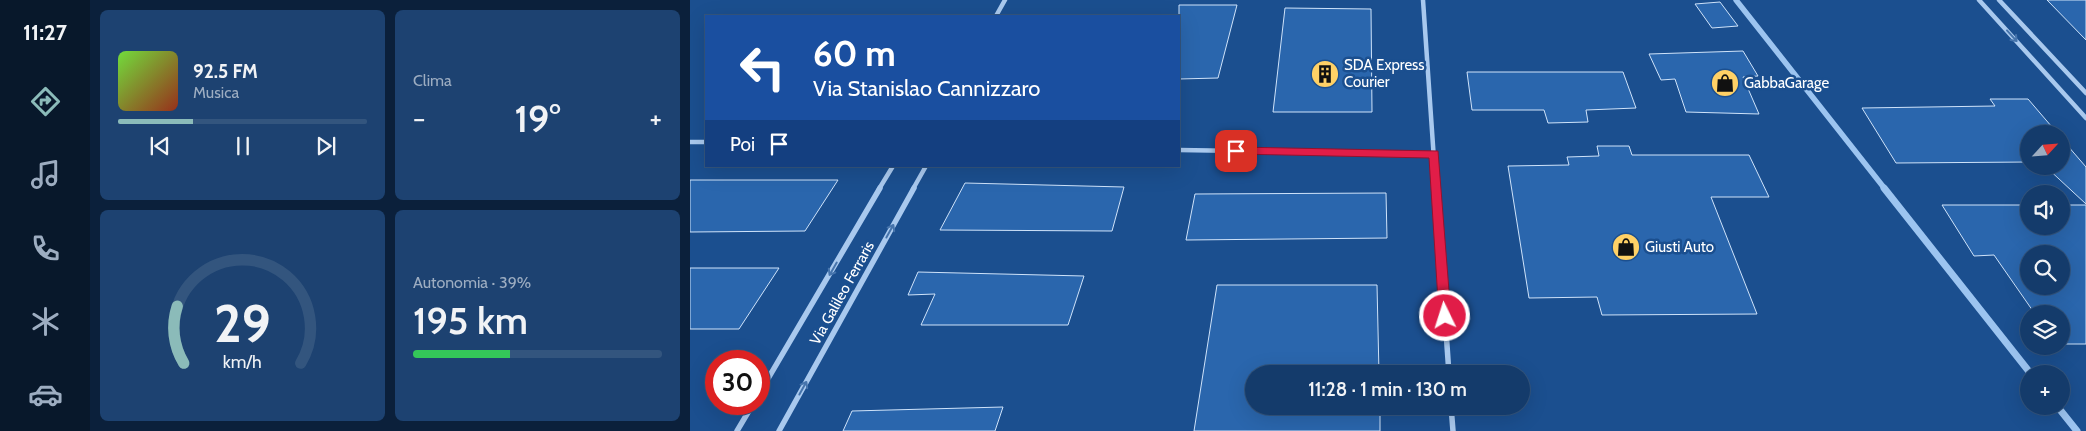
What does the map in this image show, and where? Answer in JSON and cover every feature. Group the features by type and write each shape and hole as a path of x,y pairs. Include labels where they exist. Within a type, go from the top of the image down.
{"street":[{"path":"997,15 1005,0"},
{"path":"1423,0 1448,365"},
{"path":"1979,0 2086,118"},
{"path":"2000,0 2086,92"},
{"path":"690,142 705,142"},
{"path":"1180,150 1434,154"},
{"name":"Via Galileo Ferraris","path":"770,375 892,167"},
{"name":"Via Galileo Ferraris","path":"779,431 925,167"},
{"path":"737,431 746,415"},
{"path":"1451,415 1452,431"}],"building":[{"path":"2047,0 2086,0 2086,40"},
{"path":"1720,2 1738,26 1712,28 1695,4"},
{"path":"1179,5 1237,5 1218,78 1180,79"},
{"name":"SDA Express Courier","path":"1285,8 1371,9 1372,112 1273,112"},
{"path":"1743,51 1758,76 1743,77 1759,114 1686,112 1675,79 1661,80 1649,54"},
{"path":"1467,72 1623,72 1636,108 1586,110 1588,122 1548,123 1544,110 1472,110"},
{"path":"1990,99 2028,99 2050,125 2020,125 2020,162 1896,163 1862,108 1995,106"},
{"name":"Giusti Auto","path":"1597,146 1629,146 1632,155 1749,155 1769,197 1711,197 1757,314 1602,315 1597,297 1529,298 1508,166 1569,165 1567,157 1599,156"},
{"path":"2070,148 2086,167 2086,204 2070,189 2070,185 2066,185 2055,175 2070,175"},
{"path":"690,180 838,180 805,231 690,232"},
{"path":"965,183 1124,187 1112,231 940,230"},
{"path":"1386,193 1387,238 1186,240 1195,194"},
{"path":"1942,205 2020,205 2020,235 2070,235 2070,205 2086,205 2086,344 2070,344 2070,305 2029,305 2022,295 2070,295 2070,245 2020,245 2020,292 1994,255 1974,256"},
{"path":"690,268 779,268 739,329 690,329"},
{"path":"918,272 1084,276 1068,325 921,325 935,294 908,295"},
{"path":"1217,285 1377,285 1379,365 1245,365 1245,415 1380,415 1380,431 1194,431"},
{"path":"1003,407 995,431 843,431 852,411"}],"waterway":[{"path":"1736,0 1885,189"},
{"path":"1884,188 2024,365"},
{"path":"2064,415 2077,431"}],"place":[{"name":"SDA Express Courier","path":"1325,74"},
{"name":"GabbaGarage","path":"1725,83"},
{"name":"Giusti Auto","path":"1626,247"}],"route":[{"path":"1236,151 1434,154 1445,316"}]}
